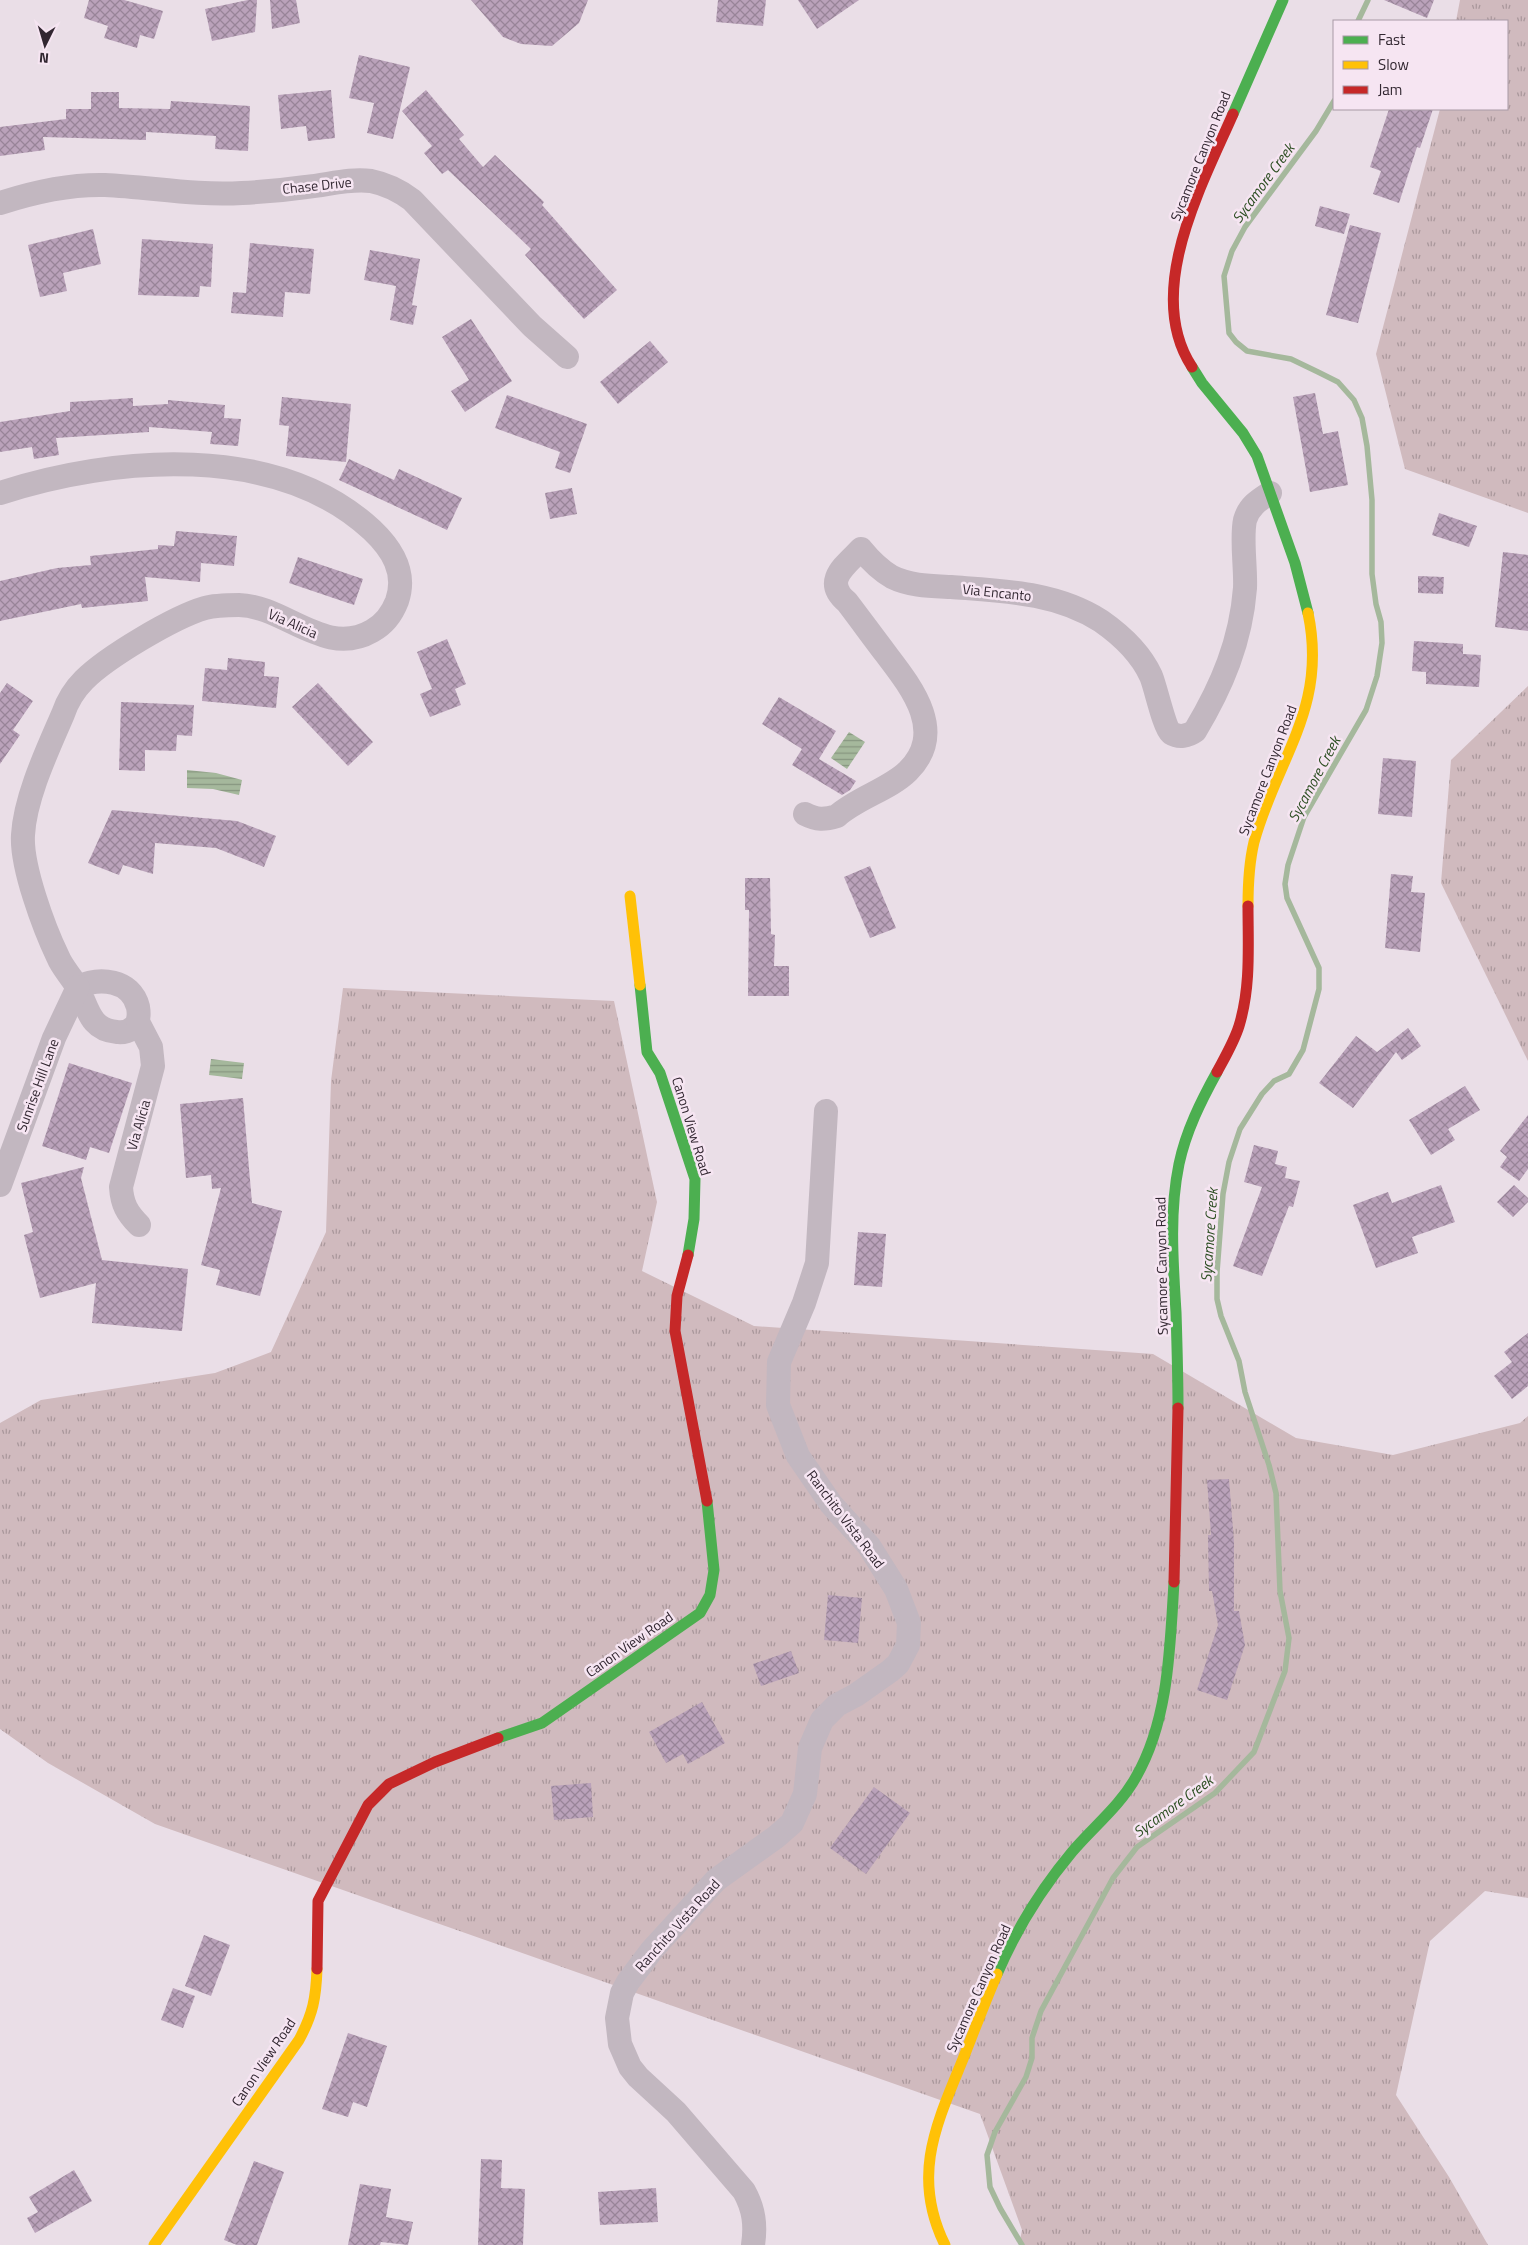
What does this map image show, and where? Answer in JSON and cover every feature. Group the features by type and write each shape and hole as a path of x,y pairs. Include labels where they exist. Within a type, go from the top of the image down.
{"main road":[{"name":"Sycamore Canyon Road","path":"945,2245 934,2223 931,2209 928,2192 929,2162 940,2118 968,2046 1008,1949 1032,1906 1072,1851 1116,1805 1135,1780 1151,1743 1160,1710 1170,1634 1177,1526 1178,1388 1173,1223 1177,1174 1191,1124 1231,1045 1241,1018 1248,964 1248,887 1252,854 1275,787 1304,720 1312,683 1313,653 1308,617 1290,545 1254,449 1236,423 1192,369 1178,334 1173,308 1179,254 1188,218 1283,0"},
{"name":"Canon View Road","path":"154,2245 299,2040 310,2020 316,1998 318,1975 318,1901 368,1806 389,1784 435,1762 480,1744 542,1723 700,1613 710,1595 714,1570 710,1515 675,1332 677,1296 686,1266 694,1219 695,1179 660,1073 647,1052 630,896"}],"street":[{"name":"Chase Drive","path":"0,203 31,193 81,186 103,185 206,193 240,193 306,187 352,180 371,181 388,186 412,200 532,326 567,357"},
{"name":"Via Alicia","path":"0,493 28,483 85,472 133,466 195,465 246,470 284,478 315,490 334,501 361,520 384,541 397,562 399,573 398,598 386,619 378,628 355,638 343,640 319,635 279,615 259,608 241,605 206,608 179,618 105,661 82,682 67,704 45,756 25,815 22,837 24,861 58,959 78,988 93,1022 101,1029 122,1033 135,1026 138,1022"},
{"name":"Via Encanto","path":"804,814 815,819 826,820 837,816 906,773 916,762 923,748 926,732 924,717 915,694 847,602 840,596 836,587 839,572 861,549 874,564 893,578 915,584 1025,593 1051,599 1076,608 1100,620 1122,637 1138,655 1150,675 1160,701 1166,726 1172,733 1181,736 1195,731 1214,698 1230,663 1240,626 1245,588 1245,521 1250,509 1270,493"},
{"name":"Via Alicia","path":"78,988 88,982 100,981 115,982 126,988 136,1002 139,1011 138,1022 151,1047 153,1066 121,1187 122,1201 127,1213 139,1226"},
{"name":"Sunrise Hill Lane","path":"0,1185 54,1038 78,988"},
{"name":"Ranchito Vista Road","path":"753,2245 755,2220 753,2210 744,2191 676,2112 638,2077 630,2067 620,2044 617,2018 622,1993 652,1950 716,1880 776,1837 792,1823 805,1794 810,1748 822,1720 837,1705 856,1695 890,1671 898,1664 908,1645 909,1623 896,1589 868,1546 832,1504 798,1456 778,1405 779,1362 804,1303 817,1263 826,1111"}],"green space":[{"path":"1460,0 1528,0 1528,513 1405,469 1376,354 1440,110 1508,110 1508,20 1456,20"},
{"path":"1528,686 1528,1061 1441,883 1451,760"},
{"path":"343,988 614,1001 657,1202 642,1271 754,1326 1153,1354 1296,1438 1393,1455 1520,1423 1528,1416 1528,1898 1485,1891 1430,1941 1396,2095 1449,2177 1488,2245 1019,2245 1022,2230 980,2114 155,1824 48,1763 0,1729 0,1423 41,1400 215,1373 271,1352 326,1232 331,1081"}],"shaded area":[{"path":"849,732 865,742 847,769 831,758"},
{"path":"187,770 216,773 242,780 239,795 213,789 187,788"},
{"path":"211,1059 244,1063 242,1079 209,1075"}],"building":[{"path":"89,0 124,0 163,11 154,39 140,35 137,48 104,38 108,26 84,18"},
{"path":"248,0 257,0 255,32 212,41 205,9"},
{"path":"270,0 296,0 300,23 272,29"},
{"path":"471,0 588,0 579,23 552,46 521,44 503,37"},
{"path":"718,0 766,0 763,26 716,22"},
{"path":"798,0 859,0 817,29"},
{"path":"1384,0 1434,0 1427,18"},
{"path":"359,55 410,67 393,139 367,133 374,103 349,98"},
{"path":"331,90 335,138 308,141 306,126 281,129 278,95"},
{"path":"426,90 464,135 459,139 483,167 495,155 544,202 542,205 617,290 584,319 525,255 531,249 448,170 442,174 424,153 432,146 402,111"},
{"path":"91,92 119,92 119,108 170,109 171,101 250,106 248,151 215,149 216,136 146,132 146,140 43,137 45,150 0,156 0,127 66,119 66,109 91,109"},
{"path":"1389,110 1433,110 1420,148 1417,147 1399,203 1373,194 1381,171 1370,167"},
{"path":"1320,206 1350,214 1344,234 1315,226"},
{"path":"1350,225 1381,233 1358,323 1326,315"},
{"path":"93,229 101,264 63,273 67,291 40,297 28,245"},
{"path":"142,239 213,244 211,287 200,286 199,297 138,295"},
{"path":"250,243 314,249 310,294 285,292 283,317 231,313 233,292 246,293"},
{"path":"370,250 420,259 412,305 417,306 413,325 390,320 396,286 364,280"},
{"path":"471,319 512,381 465,412 451,391 469,380 442,337"},
{"path":"650,341 668,362 618,404 600,382"},
{"path":"1315,393 1323,434 1338,431 1348,485 1310,492 1293,397"},
{"path":"507,395 587,424 570,473 555,468 560,452 495,428"},
{"path":"282,397 351,404 346,462 286,456 289,426 279,425"},
{"path":"133,398 133,406 168,404 168,400 225,405 224,418 241,419 238,446 210,444 212,432 149,427 149,432 56,438 59,455 34,459 32,447 0,452 0,422 70,411 70,402"},
{"path":"349,459 394,480 399,469 462,498 447,530 339,480"},
{"path":"572,488 577,514 550,519 545,493"},
{"path":"1439,513 1477,526 1469,547 1432,535"},
{"path":"176,531 237,536 234,566 201,563 200,582 145,577 148,601 82,608 81,604 0,621 0,581 57,568 91,565 90,556 158,549 158,545 174,546"},
{"path":"1503,552 1528,555 1528,631 1495,627"},
{"path":"298,557 363,579 354,605 289,583"},
{"path":"1418,576 1444,577 1443,594 1418,593"},
{"path":"447,639 466,684 455,689 461,705 430,717 420,694 432,689 417,652"},
{"path":"1414,641 1463,644 1463,654 1481,655 1479,687 1426,684 1426,672 1412,671"},
{"path":"228,658 265,662 264,676 279,677 276,708 202,701 205,668 227,670"},
{"path":"7,683 33,701 13,730 20,735 0,764 0,693"},
{"path":"318,683 373,742 348,766 292,707"},
{"path":"779,697 836,731 819,759 856,781 850,790 842,795 792,765 802,749 762,724"},
{"path":"121,702 194,705 192,736 177,735 176,751 145,750 145,771 119,770"},
{"path":"1383,758 1416,761 1412,817 1378,814"},
{"path":"112,810 237,821 276,836 264,867 216,848 155,843 153,874 123,865 119,875 88,863"},
{"path":"870,866 896,928 870,938 844,877"},
{"path":"1391,874 1413,876 1411,892 1425,893 1420,952 1385,948"},
{"path":"745,878 770,878 771,934 775,935 774,966 789,966 789,996 748,996 749,910 745,910"},
{"path":"1408,1028 1421,1046 1402,1060 1396,1052 1353,1108 1319,1083 1356,1036 1377,1052"},
{"path":"69,1063 132,1083 109,1153 90,1147 86,1160 42,1146"},
{"path":"1465,1086 1480,1110 1448,1129 1455,1140 1431,1155 1409,1120"},
{"path":"243,1098 252,1203 282,1211 260,1296 216,1285 220,1270 201,1265 221,1188 212,1189 211,1175 186,1178 180,1104"},
{"path":"1528,1115 1528,1169 1519,1181 1500,1167 1507,1157 1500,1151"},
{"path":"1254,1145 1278,1151 1275,1164 1287,1167 1285,1178 1300,1181 1293,1207 1289,1206 1262,1276 1233,1266 1262,1187 1244,1182"},
{"path":"84,1167 81,1178 102,1260 188,1269 182,1331 92,1323 96,1283 40,1298 24,1235 33,1232 21,1183"},
{"path":"1441,1185 1455,1222 1412,1237 1418,1253 1376,1268 1353,1205 1388,1192 1392,1203"},
{"path":"1514,1185 1528,1198 1528,1202 1513,1217 1497,1202"},
{"path":"858,1232 886,1234 882,1287 854,1285"},
{"path":"1528,1333 1528,1386 1512,1399 1494,1376 1512,1362 1504,1352"},
{"path":"1229,1479 1234,1542 1234,1611 1239,1611 1245,1645 1227,1700 1197,1690 1218,1625 1212,1591 1209,1591 1208,1535 1211,1535 1207,1480"},
{"path":"828,1595 862,1598 858,1643 824,1640"},
{"path":"791,1651 799,1673 761,1686 753,1664"},
{"path":"702,1702 725,1743 688,1764 683,1754 666,1763 649,1732"},
{"path":"591,1783 593,1817 554,1820 551,1786"},
{"path":"874,1787 910,1813 866,1874 830,1848"},
{"path":"204,1935 230,1945 211,1996 185,1986"},
{"path":"173,1988 195,1996 183,2028 161,2020"},
{"path":"348,2033 387,2046 367,2107 353,2102 348,2117 322,2109"},
{"path":"481,2159 502,2160 501,2188 525,2189 523,2245 478,2245"},
{"path":"254,2161 284,2172 257,2245 237,2245 224,2240"},
{"path":"74,2170 92,2201 35,2233 27,2218 38,2212 29,2197"},
{"path":"360,2184 391,2189 386,2217 413,2222 408,2245 381,2242 380,2245 348,2245"},
{"path":"656,2188 658,2222 600,2225 598,2192"}],"waterway":[{"name":"Sycamore Creek","path":"1358,20 1368,0"},
{"name":"Sycamore Creek","path":"1022,2245 990,2187 987,2155 995,2132 1026,2077 1032,2058 1032,2038 1041,2011 1113,1878 1137,1847 1215,1793 1254,1752 1285,1671 1289,1638 1280,1591 1276,1493 1269,1465 1245,1392 1239,1361 1221,1316 1217,1299 1217,1272 1223,1194 1229,1162 1240,1129 1262,1094 1274,1081 1289,1074 1303,1050 1319,989 1319,968 1287,898 1285,884 1288,865 1304,817 1366,710 1377,676 1382,643 1381,622 1376,604 1372,574 1372,500 1367,446 1362,418 1354,400 1338,382 1291,359 1247,351 1236,342 1229,333 1224,276 1232,251 1245,227 1316,131 1333,103"}],"traffic: fast":[{"path":"1233,114 1283,0"},
{"path":"1192,367 1202,383 1243,433 1257,456 1295,563 1308,613"},
{"path":"640,985 647,1052 660,1073 695,1179 694,1219 688,1255"},
{"path":"1178,1408 1173,1238 1176,1182 1182,1152 1190,1128 1217,1072"},
{"path":"498,1738 542,1723 700,1613 710,1595 714,1570 707,1501"},
{"path":"997,1974 1012,1942 1040,1895 1072,1852 1130,1788 1147,1755 1155,1731 1166,1682 1174,1582"}],"traffic: slow":[{"path":"1248,906 1249,874 1254,842 1306,705 1311,677 1312,647 1308,613"},
{"path":"630,896 640,985"},
{"path":"154,2245 299,2040 313,2006 317,1969"},
{"path":"945,2245 935,2220 930,2196 929,2173 931,2151 944,2106 997,1974"}],"traffic: jam":[{"path":"1192,367 1178,338 1173,306 1175,273 1182,239 1193,205 1233,114"},
{"path":"1217,1072 1235,1038 1243,1011 1248,966 1248,906"},
{"path":"688,1255 677,1296 675,1331 707,1501"},
{"path":"1174,1582 1178,1408"},
{"path":"317,1969 318,1901 368,1805 389,1784 435,1762 498,1738"}]}
